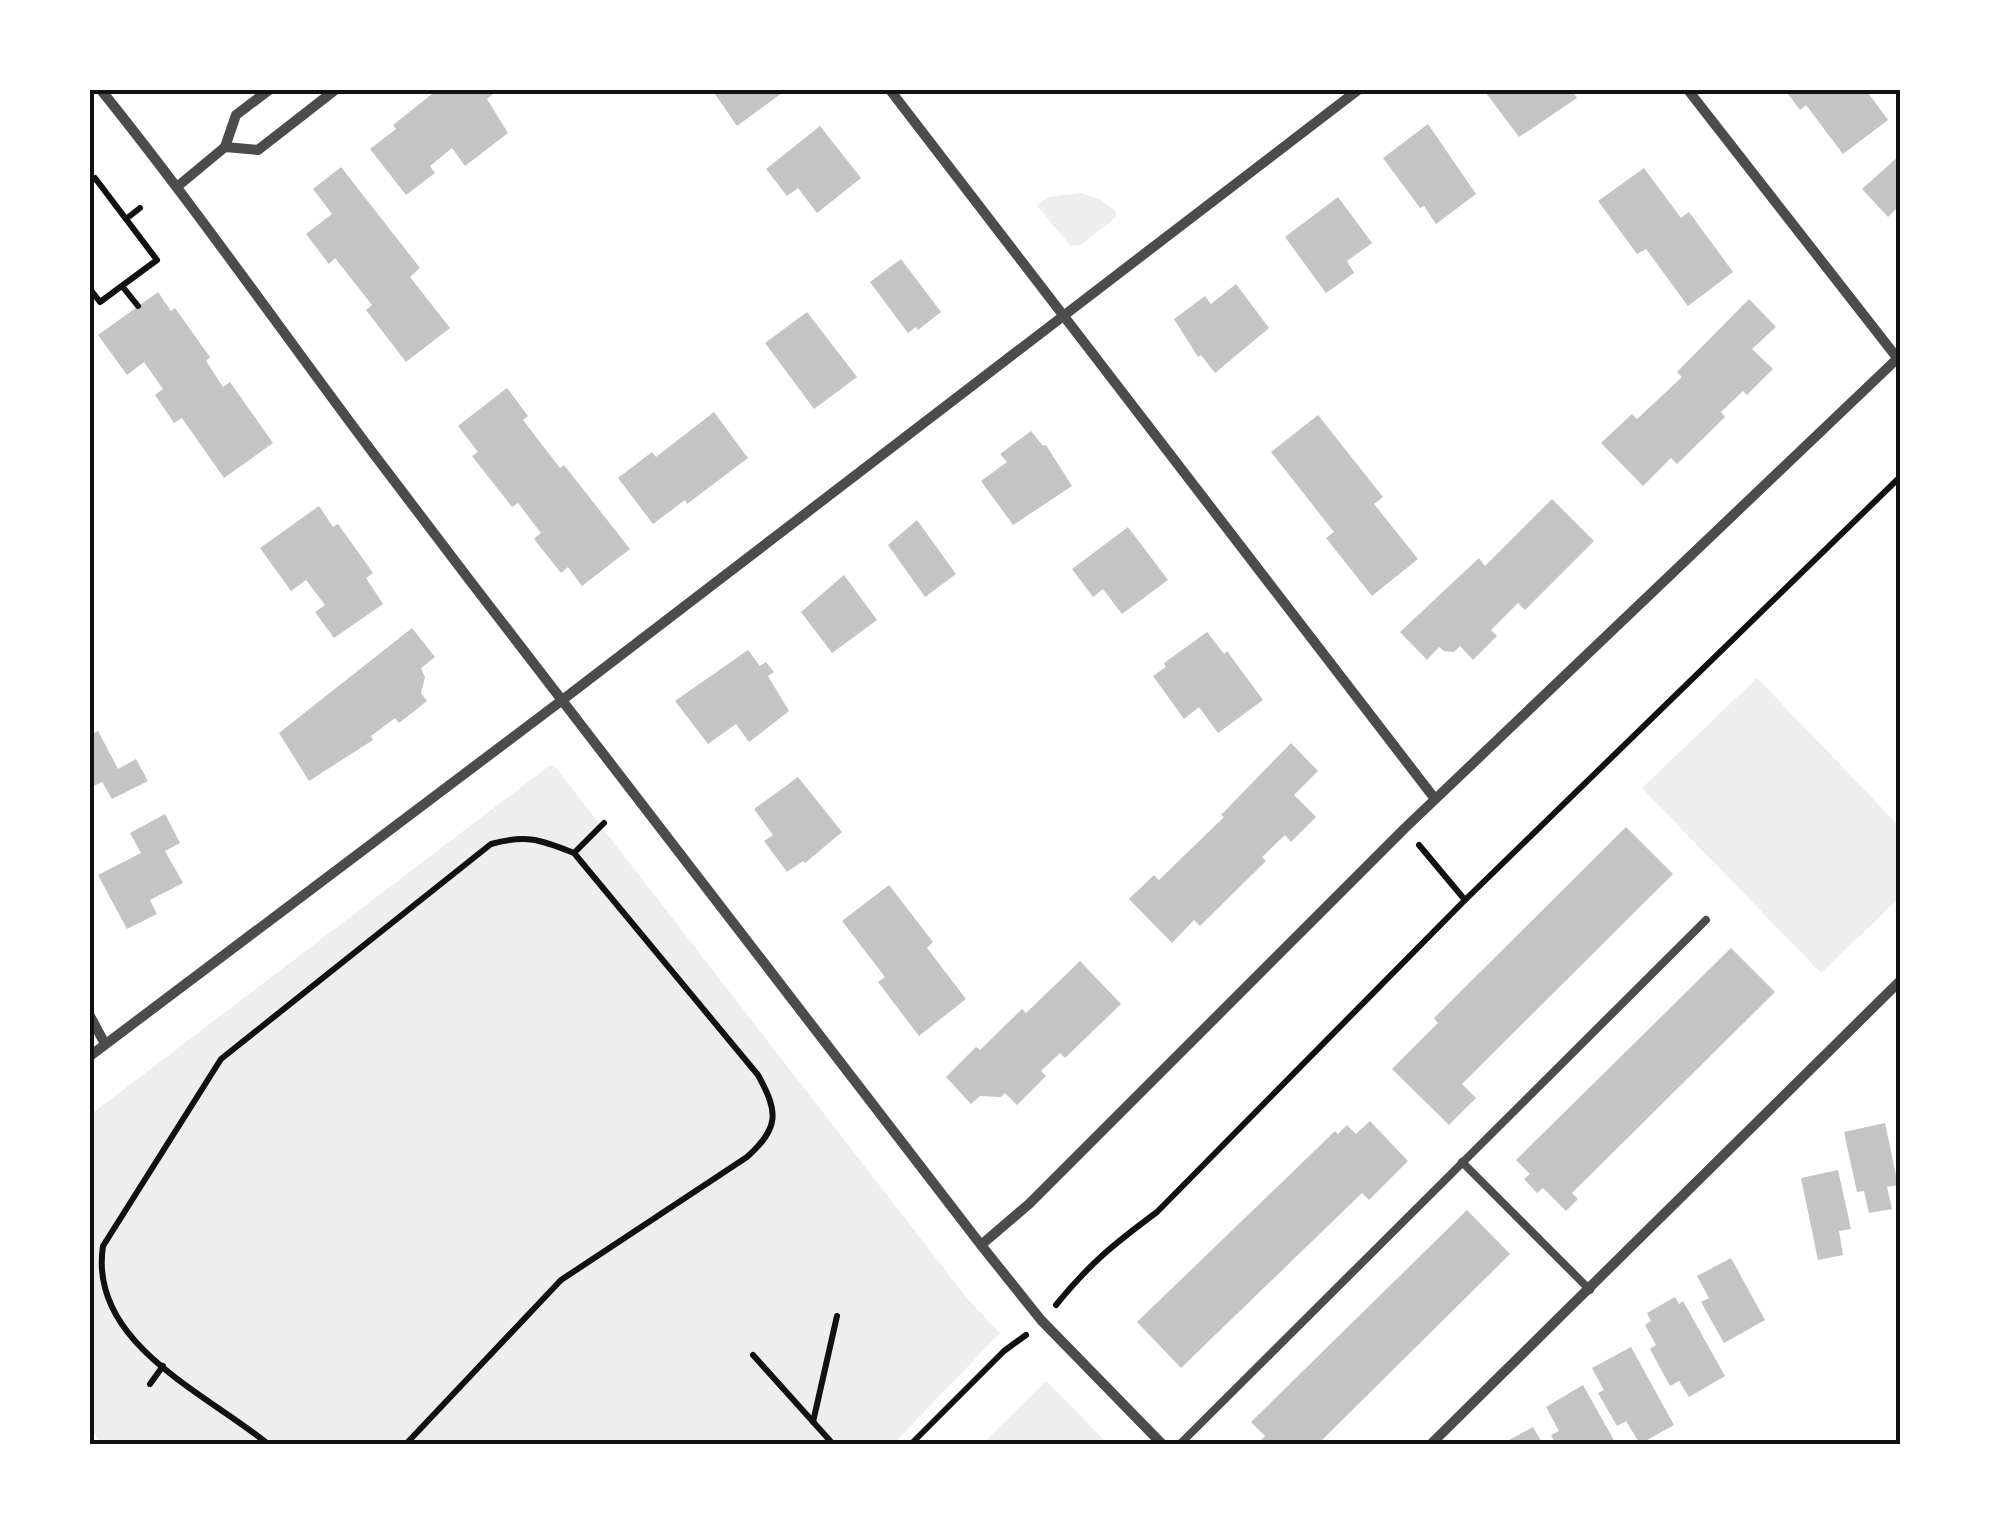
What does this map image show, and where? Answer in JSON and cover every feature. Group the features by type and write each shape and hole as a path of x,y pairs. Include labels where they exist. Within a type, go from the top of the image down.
{"street":[{"path":"101,90 178,186 366,444 980,1244 1041,1320 1162,1444"},
{"path":"178,186 225,147 236,115 268,90"},
{"path":"225,147 258,150 336,90"},
{"path":"890,90 1435,799"},
{"path":"90,1056 1358,90"},
{"path":"980,1244 1029,1204 1405,828 1899,357 1688,90"},
{"path":"1431,1444 1900,981"},
{"path":"90,1016 104,1044"}],"lane":[{"path":"1180,1444 1706,920"},
{"path":"1462,1162 1590,1290"}],"path":[{"path":"90,182 95,178 158,260 100,302 90,289"},
{"path":"126,219 140,208"},
{"path":"122,286 138,306"},
{"path":"1058,1302 1102,1253 1158,1212 1465,900 1900,477"},
{"path":"574,853 604,823"},
{"path":"1405,828 1465,900"},
{"path":"268,1444 139,1345 108,1301 100,1264 102,1246 221,1059 491,844 516,837 542,840 574,853 758,1075 771,1101 773,1122 764,1142 747,1157 561,1280 406,1444"},
{"path":"813,1422 837,1316"},
{"path":"912,1444 1004,1351 1026,1335"},
{"path":"753,1355 833,1444"},
{"path":"150,1384 163,1366"}],"shaded area":[{"path":"1081,193 1099,199 1116,211 1116,217 1081,245 1071,246 1037,206 1048,197"},
{"path":"1757,678 1900,827 1900,897 1821,973 1642,788"},
{"path":"550,765 969,1301 1000,1333 893,1444 104,1444 90,1429 90,1115"},
{"path":"1046,1381 1108,1444 982,1444"}],"building":[{"path":"437,90 489,90 493,94 487,99 508,133 465,166 452,148 430,166 435,173 406,195 370,149"},
{"path":"720,90 786,90 737,126 715,94"},
{"path":"1571,90 1577,98 1519,137 1486,93"},
{"path":"1785,90 1866,90 1888,120 1843,154 1806,105 1800,110"},
{"path":"1428,124 1476,194 1436,224 1383,158"},
{"path":"820,126 861,178 817,213 798,188 787,196 766,169"},
{"path":"1900,155 1900,205 1888,217 1862,189"},
{"path":"341,167 420,268 410,277 450,328 406,362 366,310 372,305 335,258 329,264 306,234 332,214 313,189"},
{"path":"1644,168 1681,218 1689,212 1733,272 1688,306 1646,249 1637,254 1598,201"},
{"path":"1338,197 1372,243 1347,261 1354,273 1326,293 1285,237"},
{"path":"901,259 941,312 908,333 870,282"},
{"path":"1236,284 1269,328 1215,373 1201,355 1198,357 1174,319 1205,296 1211,304"},
{"path":"158,292 171,311 175,308 210,357 206,361 223,387 230,382 273,443 224,478 182,418 174,423 155,395 163,389 144,362 127,375 98,335"},
{"path":"1749,299 1776,327 1752,349 1773,369 1747,395 1743,391 1721,412 1725,417 1677,464 1671,458 1643,486 1601,443 1632,414 1637,419 1682,377 1677,372"},
{"path":"807,312 857,377 814,409 765,343"},
{"path":"507,388 528,416 523,420 630,549 582,586 568,567 561,573 534,539 541,533 518,503 512,507 472,456 478,452 458,426"},
{"path":"714,412 748,458 653,524 618,478 652,452 656,457"},
{"path":"1318,415 1383,497 1374,504 1418,559 1372,596 1326,538 1334,532 1271,452"},
{"path":"1031,431 1046,445 1072,486 1013,525 981,481 1007,462 1000,454"},
{"path":"1552,499 1594,541 1525,610 1518,603 1491,630 1497,636 1473,660 1460,646 1454,652 1439,647 1427,660 1400,632 1479,558 1485,566"},
{"path":"319,506 333,527 338,524 373,573 366,578 383,604 334,638 315,612 325,605 306,580 291,591 260,548"},
{"path":"917,520 956,574 925,597 888,545"},
{"path":"1128,527 1168,580 1122,614 1103,589 1093,597 1072,569"},
{"path":"844,575 877,620 832,653 801,612"},
{"path":"412,628 435,657 421,668 425,677 421,693 427,701 399,723 395,718 371,736 373,740 309,781 279,733"},
{"path":"1207,632 1224,654 1227,651 1263,700 1218,733 1199,707 1184,719 1153,676 1166,667 1164,663"},
{"path":"748,650 760,666 766,662 774,672 768,676 789,711 749,742 736,724 708,744 675,701"},
{"path":"98,731 118,769 136,759 148,781 112,799 102,782 90,788 90,735"},
{"path":"1291,743 1318,771 1294,795 1316,817 1291,842 1285,835 1262,857 1266,861 1200,926 1194,920 1172,943 1129,899 1154,875 1159,880 1224,817 1221,815"},
{"path":"798,777 842,832 805,863 787,872 764,841 773,835 754,809"},
{"path":"165,814 180,843 165,851 183,883 150,900 157,914 127,929 98,875 141,853 130,833"},
{"path":"1626,827 1673,874 1462,1084 1476,1098 1449,1125 1392,1069 1438,1023 1434,1018"},
{"path":"889,885 933,942 927,948 966,999 919,1036 878,982 885,977 842,921"},
{"path":"1731,948 1775,992 1572,1193 1578,1199 1566,1211 1543,1188 1537,1193 1524,1179 1530,1174 1516,1160"},
{"path":"1080,961 1121,1004 1065,1058 1060,1053 1041,1071 1046,1076 1017,1105 1005,1093 1001,1097 980,1096 971,1104 946,1077 1022,1009 1026,1013"},
{"path":"1370,1121 1408,1161 1369,1200 1362,1193 1181,1368 1137,1322 1335,1131 1338,1134 1347,1125 1356,1134"},
{"path":"1885,1123 1898,1185 1887,1187 1892,1209 1869,1213 1864,1191 1857,1192 1844,1132"},
{"path":"1838,1170 1851,1229 1839,1231 1843,1255 1818,1260 1801,1178"},
{"path":"1467,1210 1510,1254 1318,1444 1262,1444 1265,1436 1251,1422"},
{"path":"1731,1258 1765,1320 1724,1343 1701,1302 1709,1298 1697,1276"},
{"path":"1675,1297 1679,1304 1683,1301 1725,1376 1689,1397 1679,1381 1670,1386 1650,1349 1656,1345 1645,1325 1651,1321 1647,1313"},
{"path":"1631,1347 1674,1425 1640,1444 1626,1421 1617,1426 1598,1393 1604,1390 1592,1368"},
{"path":"1583,1385 1616,1444 1556,1444 1551,1435 1559,1431 1546,1407"},
{"path":"1533,1427 1543,1444 1511,1444 1509,1440"}]}
